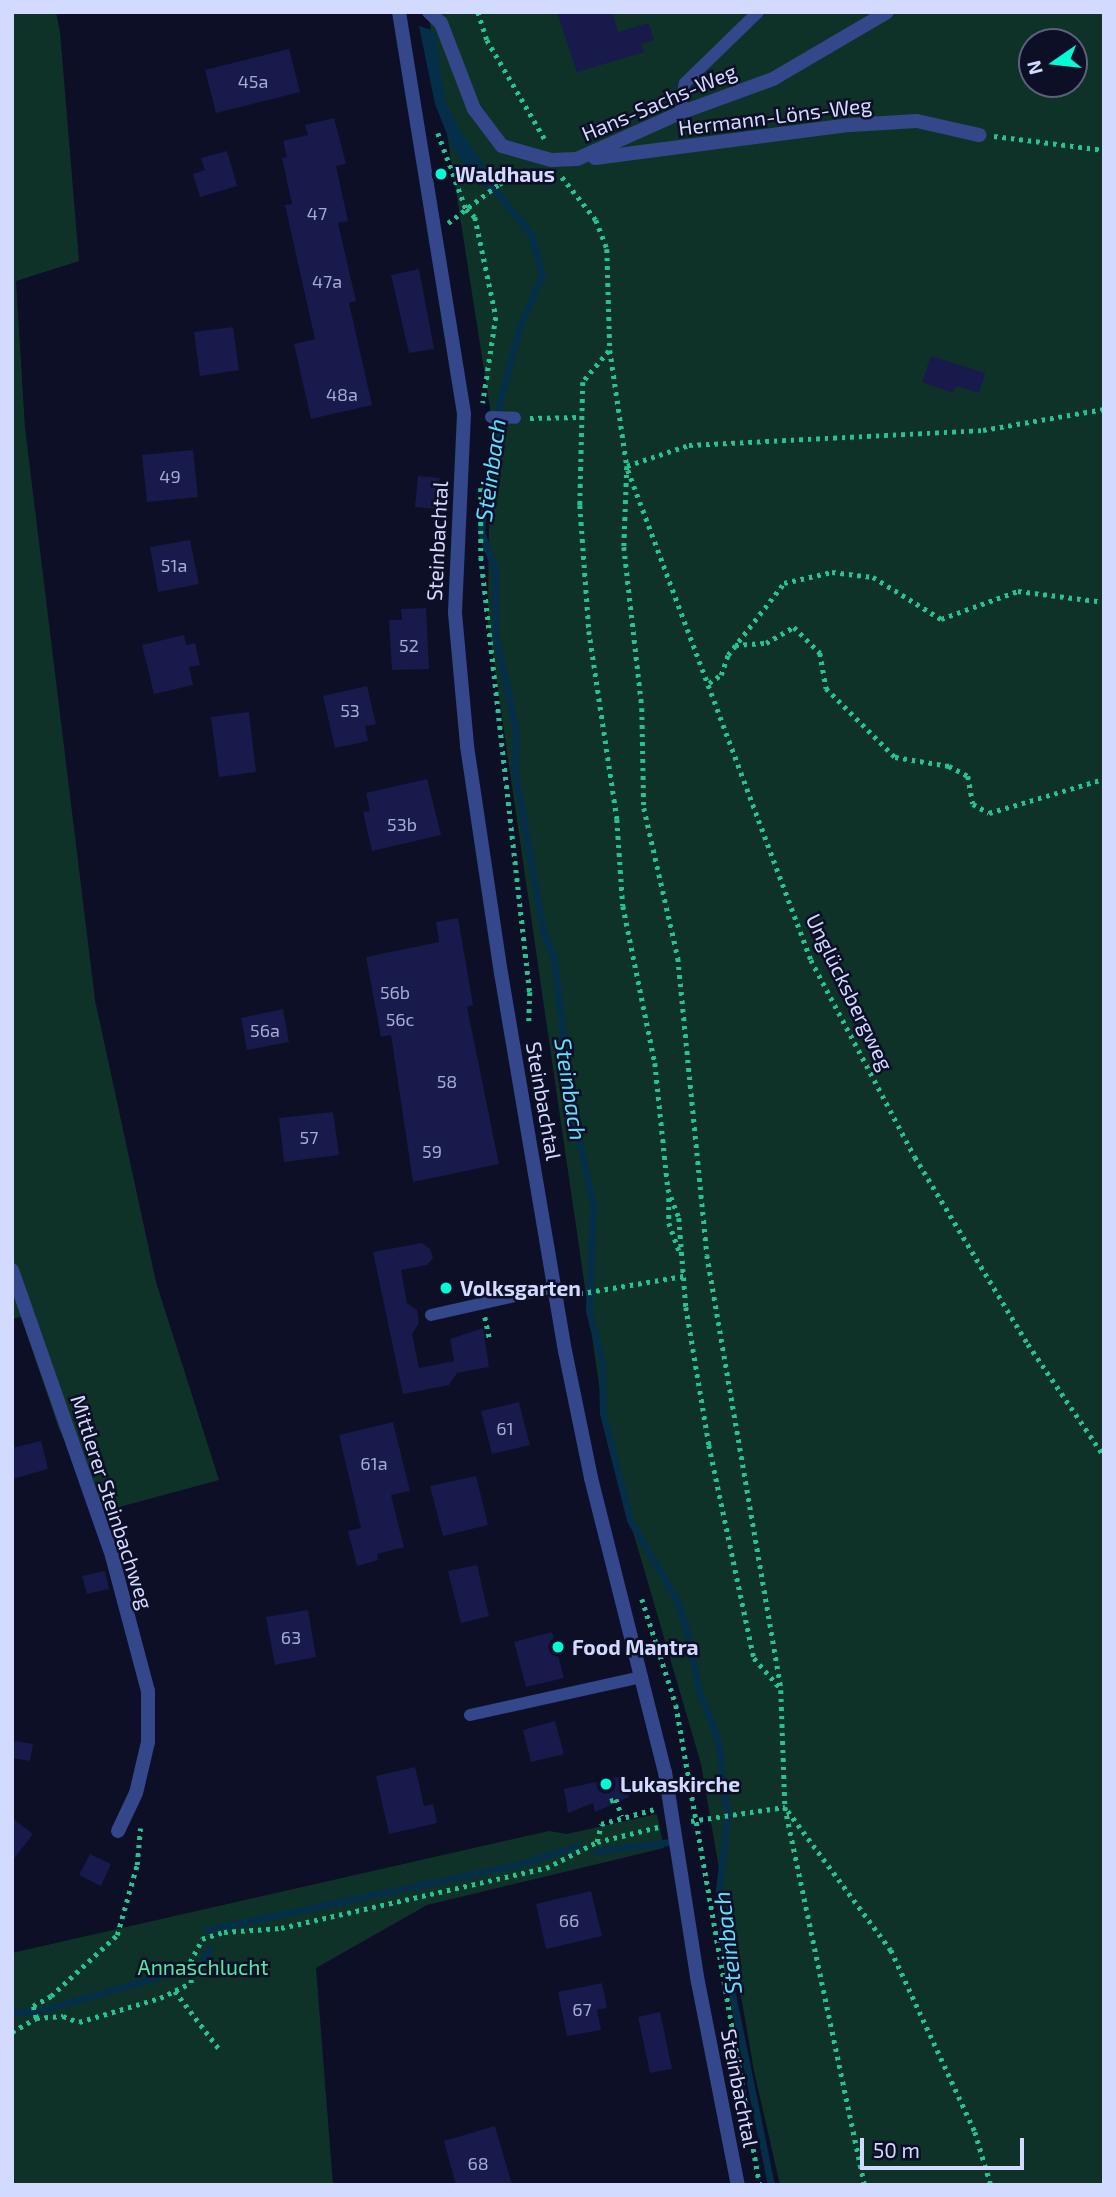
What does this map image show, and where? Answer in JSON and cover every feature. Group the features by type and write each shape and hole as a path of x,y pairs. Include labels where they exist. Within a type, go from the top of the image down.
{"street":[{"name":"Steinbachtal","path":"399,12 437,230 464,414 455,613 467,746 561,1284 591,1478 642,1677 673,1823 698,1982 738,2185"},
{"name":"Hans-Sachs-Weg","path":"429,12 441,23 474,109 502,146 551,160 577,159 680,113 773,79 887,12"},
{"name":"Hermann-Löns-Weg","path":"577,159 663,152 850,125 917,121 979,135"},
{"name":"Mittlerer Steinbachweg","path":"12,1270 113,1556 148,1691 148,1742 136,1793 118,1831"}],"lane":[{"path":"680,113 685,83 758,12"},
{"path":"486,416 515,418"},
{"path":"432,1315 561,1284"},
{"path":"470,1715 642,1677"}],"path":[{"path":"478,12 487,40 545,140 551,160 596,220 607,249 610,350 627,466 624,547 642,708 644,808 678,958 707,1255 781,1690 785,1807 865,2185"},
{"path":"434,123 466,209 475,217 496,317 486,416"},
{"path":"979,135 1104,150"},
{"path":"437,230 488,195 499,184"},
{"path":"610,350 583,382 580,417 580,505 589,632 617,820 623,906 661,1103 669,1223 682,1261"},
{"path":"627,466 689,445 983,430 1104,409"},
{"path":"515,418 580,417"},
{"name":"Unglücksbergweg","path":"627,466 811,960 915,1157 1028,1345 1104,1456"},
{"path":"481,480 481,557 530,992 529,1033"},
{"path":"709,682 721,675 735,645 784,583 832,572 873,577 941,619 1018,591 1104,602"},
{"path":"735,645 766,643 794,627 820,653 827,688 895,757 949,766 968,776 973,804 989,813 1104,779"},
{"path":"669,1194 679,1218 683,1276 709,1445 754,1658 781,1690"},
{"path":"570,1295 683,1276"},
{"path":"561,1284 570,1295 572,1308"},
{"path":"487,1327 489,1341"},
{"path":"639,1591 676,1705 693,1821 760,2185"},
{"path":"610,1801 616,1799 621,1816"},
{"path":"693,1821 734,1818 785,1807"},
{"path":"785,1807 891,1950 975,2132 991,2185"},
{"path":"597,1842 601,1824 642,1811"},
{"path":"36,2018 33,2006 51,1996 117,1935 137,1865 142,1814"},
{"path":"12,2032 36,2018 63,2016 79,2022 191,1983 190,1962 202,1939 224,1932 281,1928 533,1871 597,1842 673,1823"},
{"path":"175,1990 220,2050"}],"green space":[{"path":"12,12 56,12 60,32 79,261 16,281 25,428 95,1000 156,1282 219,1480 101,1512 59,1429 21,1317 12,1319"},
{"path":"428,12 1104,12 1104,2185 780,2185 754,2071 701,1764 608,1446 488,621 490,408"},
{"name":"Annaschlucht","path":"657,1814 664,1848 427,1905 316,1968 333,2185 12,2185 12,1953 549,1831 567,1834"}],"water":[{"path":"419,26 435,31 445,100 461,132 495,180 487,191 453,149 435,104"}],"building":[{"path":"557,12 612,12 618,32 649,23 654,40 641,44 644,52 577,72"},
{"path":"289,49 300,92 216,113 205,70"},
{"path":"334,118 346,164 336,166 348,221 338,223 356,301 349,303 372,405 311,419 294,344 315,339 285,205 292,204 282,158 287,157 283,141 308,135 305,125"},
{"path":"227,151 237,186 200,197 193,174 205,170 201,158"},
{"path":"419,269 434,349 409,353 391,275"},
{"path":"233,327 239,370 200,376 194,332"},
{"path":"931,356 985,373 979,393 956,386 953,393 922,382"},
{"path":"193,450 198,497 147,502 142,455"},
{"path":"418,476 440,478 437,509 415,507"},
{"path":"190,540 199,584 158,592 150,547"},
{"path":"426,608 429,669 392,670 389,620 402,620 401,609"},
{"path":"184,635 186,645 195,643 200,665 189,667 193,685 154,694 142,645"},
{"path":"367,686 376,724 365,726 368,741 335,748 323,696"},
{"path":"249,712 256,772 219,777 211,717"},
{"path":"427,779 441,835 372,851 363,812 370,811 366,793"},
{"path":"458,918 473,1005 467,1007 499,1164 413,1182 391,1035 381,1037 366,957 439,942 436,922"},
{"path":"283,1009 289,1042 247,1050 241,1018"},
{"path":"333,1112 339,1155 284,1162 279,1118"},
{"path":"422,1243 430,1249 433,1258 427,1265 401,1270 407,1303 417,1310 419,1323 412,1334 419,1368 454,1361 450,1339 483,1328 489,1367 457,1373 449,1385 403,1394 373,1252"},
{"path":"519,1402 530,1445 492,1454 481,1411"},
{"path":"393,1422 410,1491 391,1495 404,1547 377,1554 378,1560 357,1566 348,1531 361,1528 339,1435"},
{"path":"41,1441 48,1469 12,1479 12,1448"},
{"path":"476,1476 488,1525 443,1536 430,1486"},
{"path":"477,1565 489,1616 461,1623 448,1571"},
{"path":"105,1571 109,1589 87,1594 82,1576"},
{"path":"308,1610 316,1657 275,1665 266,1617"},
{"path":"552,1632 564,1678 526,1687 514,1642"},
{"path":"555,1721 564,1754 531,1762 523,1730"},
{"path":"15,1741 33,1744 30,1761 12,1758"},
{"path":"415,1767 424,1806 433,1804 437,1823 389,1834 376,1776"},
{"name":"Lukaskirche","path":"623,1776 629,1797 595,1812 593,1803 568,1813 564,1789"},
{"path":"12,1818 33,1834 12,1861"},
{"path":"90,1854 111,1864 101,1886 79,1875"},
{"path":"591,1891 602,1936 546,1949 536,1904"},
{"path":"602,1983 607,2008 597,2010 601,2030 567,2036 558,1992"},
{"path":"660,2012 672,2069 650,2073 638,2017"},
{"path":"495,2126 512,2185 456,2185 444,2141"}],"waterway":[{"name":"Steinbach","path":"487,180 531,234 542,275 520,325 499,405 500,425 485,487 481,532 495,570 495,633 516,732 514,767 544,935 554,959 570,1097 593,1206 589,1311 602,1362 603,1413 630,1520 676,1599 687,1631 699,1691 718,1740 727,1818 719,1891 727,1969 771,2185"},
{"path":"596,1851 678,1841"},
{"path":"207,1930 516,1865 577,1846"},
{"path":"12,2013 43,2010 200,1965 210,1949"}],"place":[{"name":"Waldhaus","path":"441,174"},
{"name":"Volksgarten","path":"446,1288"},
{"name":"Food Mantra","path":"558,1647"},
{"name":"Lukaskirche","path":"606,1784"}]}
